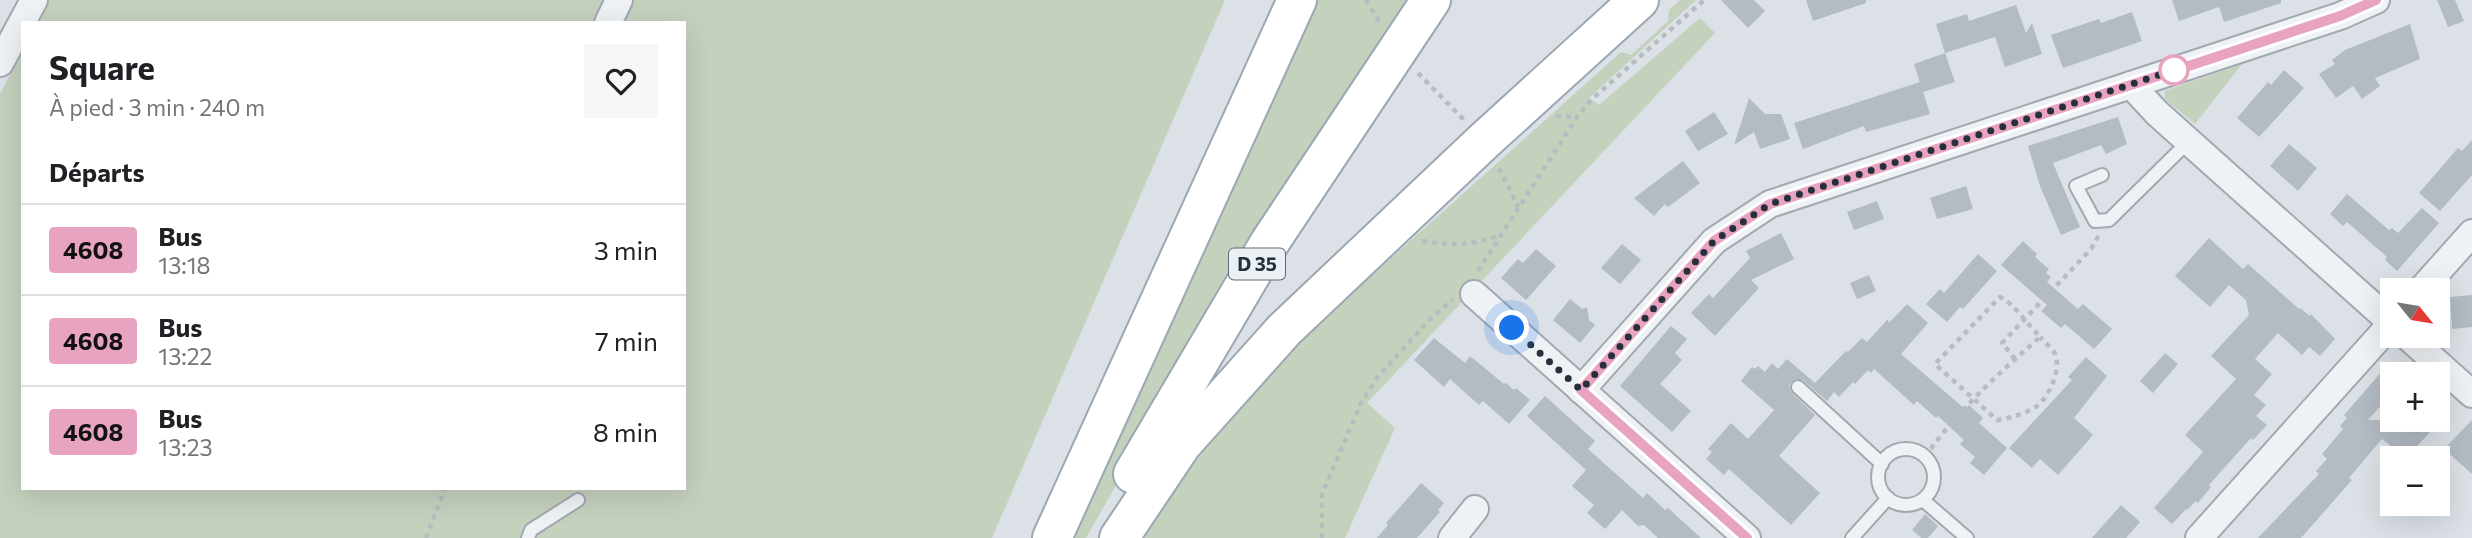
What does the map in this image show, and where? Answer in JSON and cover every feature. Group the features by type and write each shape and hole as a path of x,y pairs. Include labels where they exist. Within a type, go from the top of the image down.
{"main road":[{"path":"1052,538 1297,0"},
{"name":"D 35","path":"1100,538 1161,425 1270,242 1431,0"},
{"path":"1119,538 1182,444 1284,330 1485,140 1639,0"}],"street":[{"path":"23,21 34,0"},
{"path":"609,21 620,0"},
{"path":"1581,390 1714,241 1770,204 2340,16 2376,0"},
{"path":"0,63 21,24"},
{"path":"2131,85 2157,113 2380,312"},
{"path":"2432,278 2472,233"},
{"path":"1472,289 1747,538"},
{"path":"2199,538 2380,336"},
{"path":"2420,348 2472,394"},
{"path":"1452,538 1475,509"}],"lane":[{"path":"2102,175 2076,186 2095,221 2109,220 2189,141"},
{"path":"1798,387 1882,464"},
{"path":"1904,449 1913,450 1925,457 1934,476 1933,485 1923,500 1905,505 1888,498 1879,482 1882,464 1895,452 1904,449"},
{"path":"1852,538 1888,498"},
{"path":"528,538 531,530 578,500"},
{"path":"1923,500 1967,538"}],"path":[{"path":"1366,0 1397,48 1437,94 1485,140 1518,208"},
{"path":"1322,538 1322,494 1361,403 1377,379 1428,321 1472,289 1518,208 1591,100 1704,0"},
{"path":"2015,359 2002,343 2091,249 2109,220"},
{"path":"1411,239 1451,246 1472,244 1501,235"},
{"path":"2000,297 2012,305 2040,337 2055,354 2056,369 2051,386 2037,407 2014,418 1997,420 1935,365 2000,297"},
{"path":"1925,457 1946,427 1973,398 2040,337"},
{"path":"426,538 444,490"}],"green space":[{"path":"49,0 1225,0 992,538 0,538 0,94 21,54 21,490 686,490 686,21 38,21"},
{"path":"1313,0 1414,0 1276,204 1086,538 1068,538"},
{"path":"1680,0 1696,0 1589,98 1599,105 1700,18 1715,33 1367,403 1395,428 1345,538 1137,538 1242,401 1303,337 1621,52 1631,55 1668,21 1669,10"},
{"path":"2242,64 2195,124 2165,99 2165,91"}],"building":[{"path":"1721,0 1754,0 1765,11 1748,28"},
{"path":"1806,0 1866,0 1866,3 1813,21"},
{"path":"2172,0 2281,0 2281,3 2224,22 2219,7 2179,21"},
{"path":"2437,0 2455,0 2464,21 2448,27"},
{"path":"2016,5 2026,33 2032,23 2042,54 2005,67 1995,37 1945,53 1936,24 1967,14 1969,21"},
{"path":"2132,12 2142,41 2063,68 2051,35 2099,19 2101,23"},
{"path":"2410,24 2420,59 2375,78 2380,86 2362,99 2353,86 2336,98 2319,74 2335,64 2332,60 2345,50"},
{"path":"1945,53 1955,82 1923,92 1914,64"},
{"path":"2284,70 2304,88 2259,137 2237,118 2268,82 2271,85"},
{"path":"1920,82 1930,114 1866,132 1864,126 1803,149 1794,123"},
{"path":"1749,98 1765,114 1781,114 1790,139 1760,149 1754,132 1734,145"},
{"path":"1714,112 1728,134 1698,151 1685,131"},
{"path":"2118,117 2127,144 2106,154 2101,145 2053,163 2080,227 2061,235 2040,186 2028,146"},
{"path":"2472,140 2472,175 2440,211 2419,193 2458,148 2462,151"},
{"path":"2289,144 2317,168 2298,191 2270,166"},
{"path":"1683,161 1700,183 1668,207 1665,204 1654,216 1634,198"},
{"path":"1966,186 1973,209 1937,219 1930,198"},
{"path":"2347,194 2389,230 2392,228 2398,233 2422,208 2439,223 2397,271 2385,260 2387,257 2347,222 2343,226 2330,214"},
{"path":"1877,201 1884,219 1854,230 1847,212"},
{"path":"1781,233 1794,259 1751,280 1759,288 1715,336 1691,313 1709,294 1713,298 1750,258 1746,251"},
{"path":"2209,238 2243,269 2248,264 2299,309 2310,316 2311,314 2335,339 2320,356 2309,347 2302,355 2278,333 2255,359 2272,374 2254,395 2266,405 2256,416 2267,425 2253,440 2251,438 2209,485 2211,487 2198,503 2196,501 2186,509 2172,524 2154,508 2203,452 2185,435 2236,379 2211,356 2249,315 2246,300 2229,285 2210,307 2175,276"},
{"path":"2023,241 2049,269 2046,273 2051,277 2047,282 2078,309 2083,304 2112,329 2094,349 2065,324 2061,328 2041,311 2047,305 2001,265"},
{"path":"1622,244 1641,260 1620,284 1601,268"},
{"path":"1536,249 1556,266 1526,300 1501,278 1518,259 1523,263"},
{"path":"1978,254 1997,271 1963,309 1960,307 1947,322 1926,304 1940,289 1944,293"},
{"path":"1869,275 1876,291 1857,299 1850,283"},
{"path":"2472,295 2472,327 2452,329 2450,297"},
{"path":"1570,299 1582,309 1587,307 1589,320 1595,325 1580,343 1553,320"},
{"path":"1907,304 1928,323 1901,354 1965,409 1969,405 1983,418 1979,423 2007,448 1984,475 1970,463 1975,457 1960,444 1964,440 1917,401 1914,405 1874,369 1871,373 1868,370 1855,384 1853,382 1839,397 1834,392 1827,401 1803,380 1796,379 1791,382 1789,386 1792,393 1815,415 1779,456 1820,493 1791,525 1729,469 1724,475 1706,459 1712,452 1708,449 1731,423 1748,439 1774,410 1741,381 1752,367 1755,369 1758,366 1765,372 1772,363 1778,369 1787,359 1815,383 1846,351 1862,338 1867,342 1888,319 1889,323"},
{"path":"1671,326 1687,339 1675,353 1682,360 1660,384 1691,411 1672,432 1620,386"},
{"path":"1434,338 1465,363 1470,356 1504,384 1514,390 1516,388 1530,400 1509,424 1483,401 1479,405 1450,379 1444,387 1414,360"},
{"path":"2165,353 2178,364 2153,393 2140,381"},
{"path":"2086,357 2107,376 2074,418 2093,435 2058,475 2040,459 2032,468 2009,448 2072,380 2068,377"},
{"path":"2380,373 2380,406 2368,420 2380,420 2380,432 2430,432 2417,446 2391,446 2382,439 2349,478 2352,480 2301,538 2258,538 2319,474 2316,471 2327,459 2322,454 2343,429 2340,426 2347,418 2344,415"},
{"path":"1545,396 1595,441 1588,449 1643,498 1647,493 1701,538 1658,538 1644,525 1638,526 1622,510 1605,529 1587,513 1594,505 1572,486 1586,470 1527,416"},
{"path":"2472,420 2472,474 2450,454 2450,446 2447,446"},
{"path":"1421,483 1444,503 1438,510 1440,512 1417,538 1377,538 1388,525 1386,523"},
{"path":"2121,505 2140,522 2126,538 2092,538"},
{"path":"1925,514 1938,526 1928,538 1921,538 1912,530"}],"bus line":[{"name":"4608","path":"1747,538 1581,390 1714,241 1770,204 2340,16 2376,0"}],"route":[{"path":"1512,328 1581,390 1714,241 1770,204 2174,70"}]}
